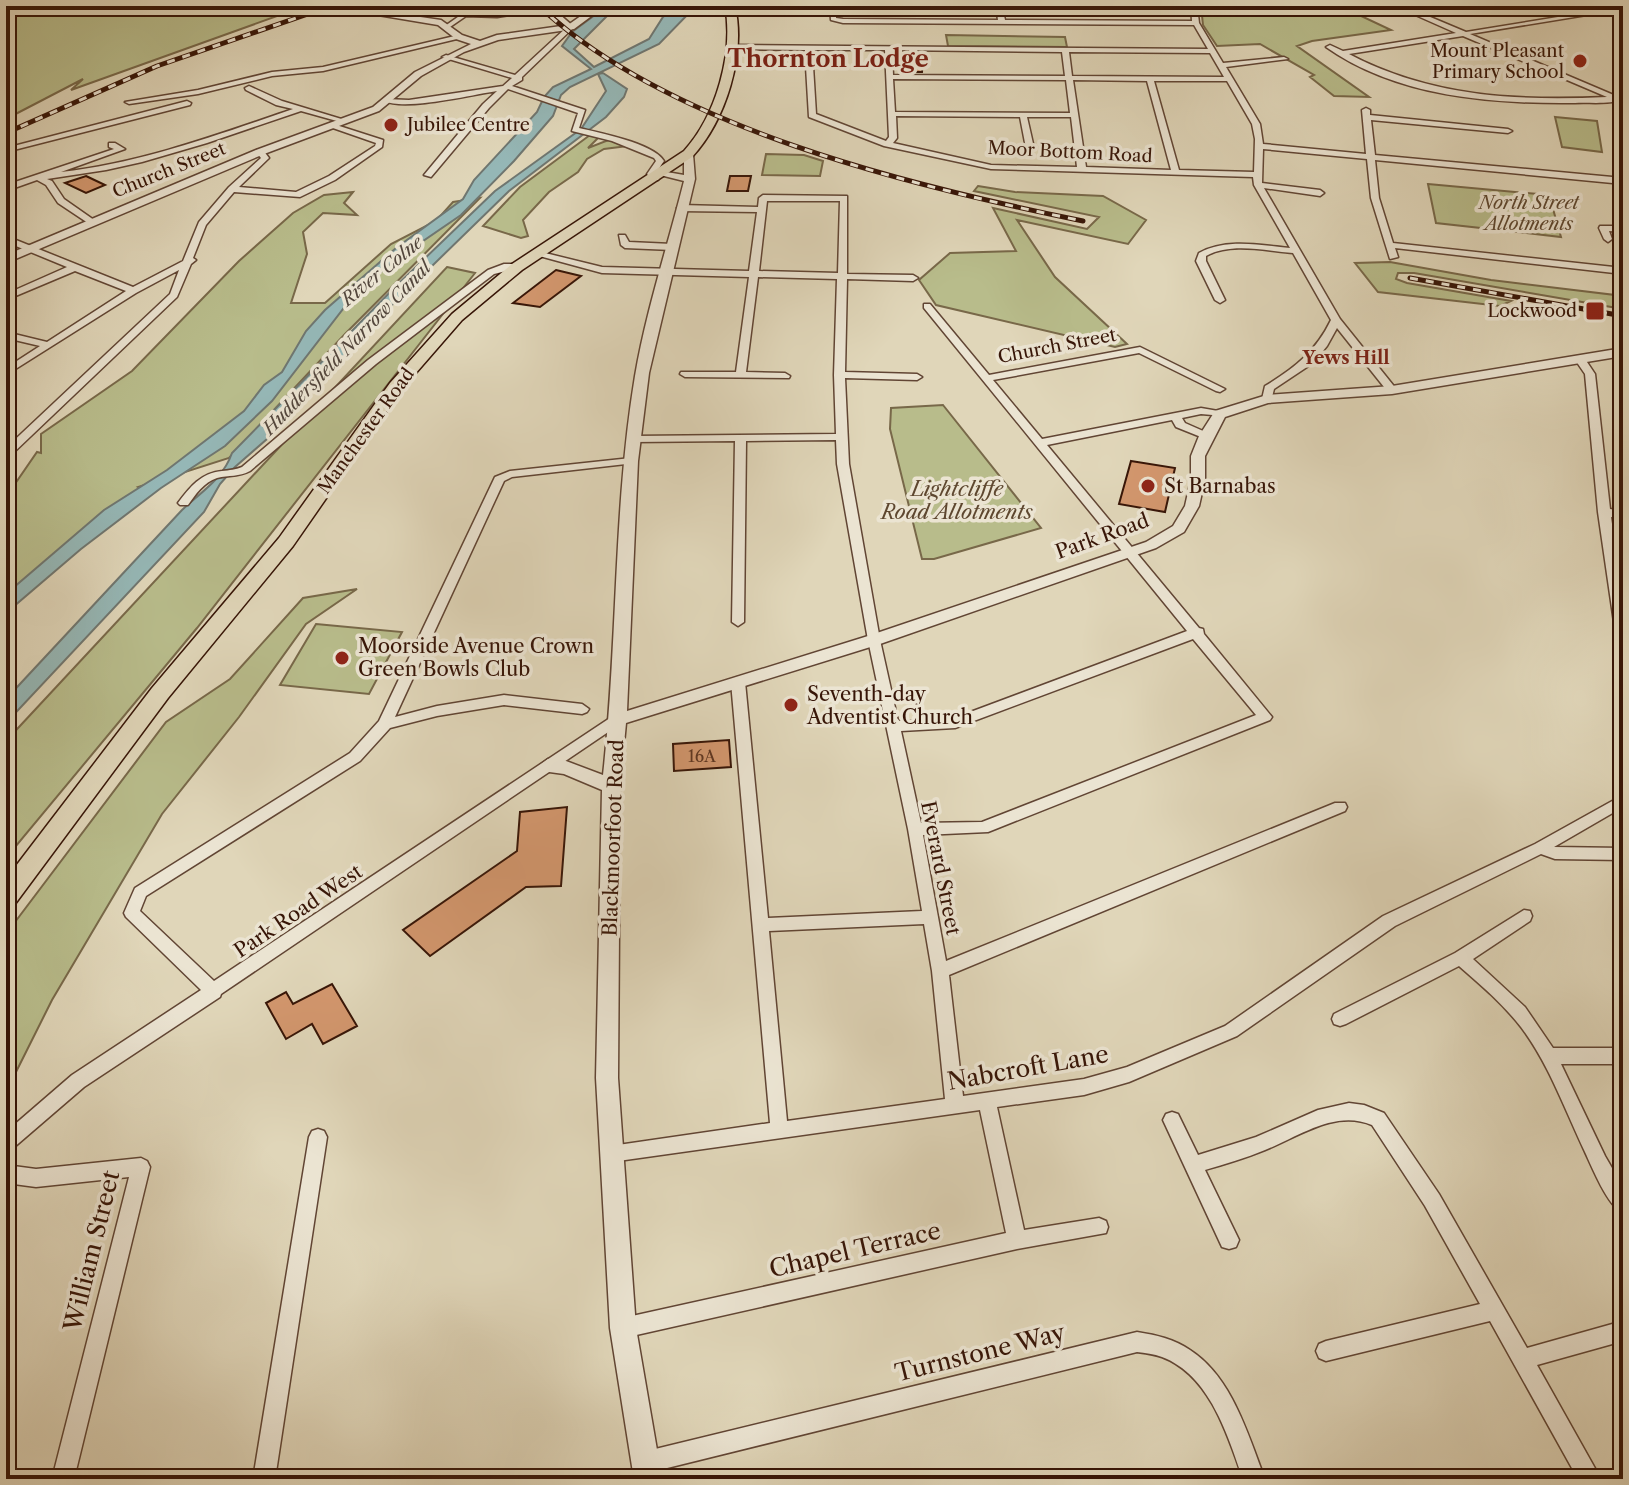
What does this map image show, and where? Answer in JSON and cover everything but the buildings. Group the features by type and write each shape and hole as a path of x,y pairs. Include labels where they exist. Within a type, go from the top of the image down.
{"main road":[{"name":"Manchester Road","path":"6,897 160,693 293,532 396,386 457,317 517,267 688,154 706,131 733,47 734,25 730,6"},
{"path":"1600,8 1623,16"}],"street":[{"path":"328,6 448,26 459,37 478,43"},
{"path":"428,175 467,125 571,27 601,6"},
{"path":"833,6 833,19 843,21 1196,23"},
{"path":"999,6 1002,22"},
{"path":"1194,6 1196,23 1256,124 1258,180 1336,320 1392,390"},
{"path":"1398,6 1621,100"},
{"path":"448,26 465,14 497,15 547,7 571,27"},
{"path":"1342,53 1600,8"},
{"name":"Church Street","path":"6,259 388,101 411,79 446,57 478,43 571,27"},
{"path":"129,102 198,92 272,74 323,69 459,37"},
{"path":"733,47 1212,51"},
{"path":"1330,47 1398,80 1427,88 1547,101 1621,100"},
{"name":"Moor Bottom Road","path":"808,48 812,115 887,144 991,167 1176,173 1258,180 1320,193"},
{"path":"887,144 893,138 888,48"},
{"path":"1065,49 1082,170"},
{"path":"446,57 519,78"},
{"path":"1221,65 1284,59"},
{"path":"888,77 1229,79"},
{"path":"6,150 284,79"},
{"path":"1150,79 1176,173"},
{"path":"388,101 409,102 509,87 583,112 574,128 578,130 615,139 657,156 660,161 651,174 690,179"},
{"path":"249,88 279,103 344,121"},
{"path":"38,177 77,174 145,159 301,109"},
{"path":"893,114 1075,115"},
{"path":"1393,257 1375,198 1366,114 1508,131"},
{"path":"1023,115 1030,148"},
{"path":"232,189 297,195 332,178 378,147 380,142 333,125"},
{"path":"615,139 629,133"},
{"path":"6,188 121,149 112,145"},
{"path":"1258,146 1623,181"},
{"path":"6,454 174,295 191,260 202,224 232,189 261,164 265,158 260,152"},
{"name":"Blackmoorfoot Road","path":"648,1471 623,1328 611,1154 607,1078 611,786 618,719 631,461 642,373 690,179 688,154"},
{"path":"38,177 49,183 61,201 91,222"},
{"name":"Everard Street","path":"762,210 763,198 844,198 840,437 874,640 915,829 940,971 955,1105"},
{"path":"681,208 762,210 741,375"},
{"path":"1608,239 1603,228 1623,229"},
{"path":"622,237 625,245 672,247"},
{"path":"6,239 133,291"},
{"path":"1389,245 1623,271"},
{"path":"1220,300 1201,261 1207,251 1228,247 1296,251"},
{"path":"537,254 602,270 913,278"},
{"path":"6,372 133,291 191,260"},
{"path":"184,503 201,482 219,474 233,474 246,469 372,362 491,272 504,267 517,267"},
{"path":"6,297 74,268"},
{"path":"915,829 983,828 1265,717 927,306"},
{"path":"1267,399 1269,388 1302,368 1325,348 1336,320"},
{"path":"6,335 48,345"},
{"name":"Church Street","path":"987,378 1140,350 1220,389"},
{"path":"1039,443 1201,411 1220,414 1267,399 1392,390 1623,352"},
{"path":"1581,361 1590,374 1604,512 1623,643"},
{"path":"685,374 785,376"},
{"path":"839,375 917,377"},
{"name":"Park Road","path":"618,719 649,712 874,640 1151,545 1179,529 1192,506 1198,479 1198,456 1220,414"},
{"path":"1176,416 1180,425 1206,436"},
{"path":"634,439 840,437"},
{"path":"738,622 741,438"},
{"path":"214,992 132,913 140,892 355,757 385,724 499,479 510,474 631,461"},
{"path":"1604,512 1623,515"},
{"path":"1608,534 1623,546"},
{"path":"893,726 950,725 1198,632"},
{"path":"738,682 779,1128"},
{"path":"385,724 437,711 504,700 582,709"},
{"name":"Park Road West","path":"6,1143 78,1081 618,719"},
{"path":"548,766 566,768 611,786"},
{"name":"Nabcroft Lane","path":"611,1154 1084,1087 1129,1074 1231,1031 1389,921 1540,848 1623,800"},
{"path":"940,971 1340,807"},
{"path":"1540,848 1555,853 1623,854"},
{"path":"1340,1019 1461,958 1524,916"},
{"path":"762,925 930,917"},
{"path":"1461,958 1505,998 1533,1030 1587,1140 1623,1204"},
{"path":"1548,1056 1623,1056"},
{"path":"987,1101 1017,1240"},
{"path":"1194,1165 1258,1145 1316,1118 1367,1112 1378,1119 1432,1200 1590,1479"},
{"path":"1172,1120 1229,1240"},
{"path":"264,1479 318,1137"},
{"name":"William Street","path":"6,1174 36,1178 141,1167 63,1479"},
{"name":"Chapel Terrace","path":"623,1328 1017,1240 1099,1227"},
{"path":"1326,1351 1496,1310"},
{"path":"1522,1359 1623,1331"},
{"name":"Turnstone Way","path":"648,1471 1137,1342 1165,1346 1201,1370 1215,1390 1254,1479"}],"green space":[{"path":"6,6 214,6 240,9 246,6 305,6 71,90 83,79 6,119"},
{"path":"1201,6 1340,6 1391,30 1312,41 1297,46 1369,97 1334,96 1310,77 1314,75 1260,44 1217,46 1203,25"},
{"path":"946,35 1065,37 1067,47 948,46"},
{"path":"1555,117 1597,121 1602,152 1562,147"},
{"path":"590,135 599,137 588,148 611,139 628,146 604,149 587,159 578,172 549,192 523,220 528,236 521,238 483,226 520,187"},
{"path":"766,154 804,155 823,161 820,176 762,175"},
{"name":"North Street Allotments","path":"1428,184 1549,195 1561,237 1436,223"},
{"path":"978,186 1015,192 1103,196 1146,220 1128,244 1017,220 1055,277 1127,344 1115,347 936,305 919,280 950,253 1016,251 993,208 1087,229 1099,217 974,191"},
{"path":"353,192 344,203 357,215 323,213 303,232 307,254 291,303 325,303 391,244 436,221 453,202 480,198 345,334 229,458 138,487 141,489 6,600 6,497 37,452 41,453 41,434 132,371 239,261 293,213 324,195"},
{"path":"1390,262 1491,280 1623,296 1623,309 1414,273 1398,273 1396,279 1511,301 1500,306 1378,292 1355,263"},
{"path":"447,267 475,273 197,628 6,858 6,741"},
{"name":"Lightcliffe Road Allotments","path":"943,405 1041,528 934,559 922,559 890,429 891,408"},
{"path":"357,589 306,624 239,717 162,814 52,1000 6,1092 6,934 166,722 230,679 303,598"},
{"name":"Moorside Avenue Crown Green Bowls Club","path":"316,624 402,632 369,694 280,685"}],"water":[{"name":"River Colne","path":"607,6 617,6 574,49 594,67 649,39 663,17 676,6 696,6 659,44 570,87 561,95 553,116 461,215 391,263 350,300 272,401 225,446 161,488 81,549 6,613 6,594 104,510 167,470 244,411 264,385 282,372 306,331 325,310 396,248 463,199 474,180 537,112 553,87 591,69 562,46 572,32"},
{"name":"Huddersfield Narrow Canal","path":"603,73 627,89 606,117 509,191 393,304 275,432 235,467 220,484 204,512 6,723 6,699 182,510 217,478 232,453 395,287 495,191 581,129 606,91 598,74"}],"waterway":[{"path":"6,21 9,14 57,9 217,13 282,7"}],"railway":[{"path":"6,133 157,66 331,6"},
{"path":"539,6 593,49 655,86 723,118 870,170 1083,221"},
{"path":"1410,278 1623,316"}],"place":[{"name":"Mount Pleasant Primary School","path":"1580,61"},
{"name":"Jubilee Centre","path":"391,125"},
{"name":"Lockwood","path":"1595,311"},
{"name":"St Barnabas","path":"1148,486"},
{"name":"Moorside Avenue Crown Green Bowls Club","path":"342,658"},
{"name":"Seventh-day Adventist Church","path":"791,705"}],"district":[{"name":"Thornton Lodge","path":"828,59"},
{"name":"Yews Hill","path":"1346,358"}]}
